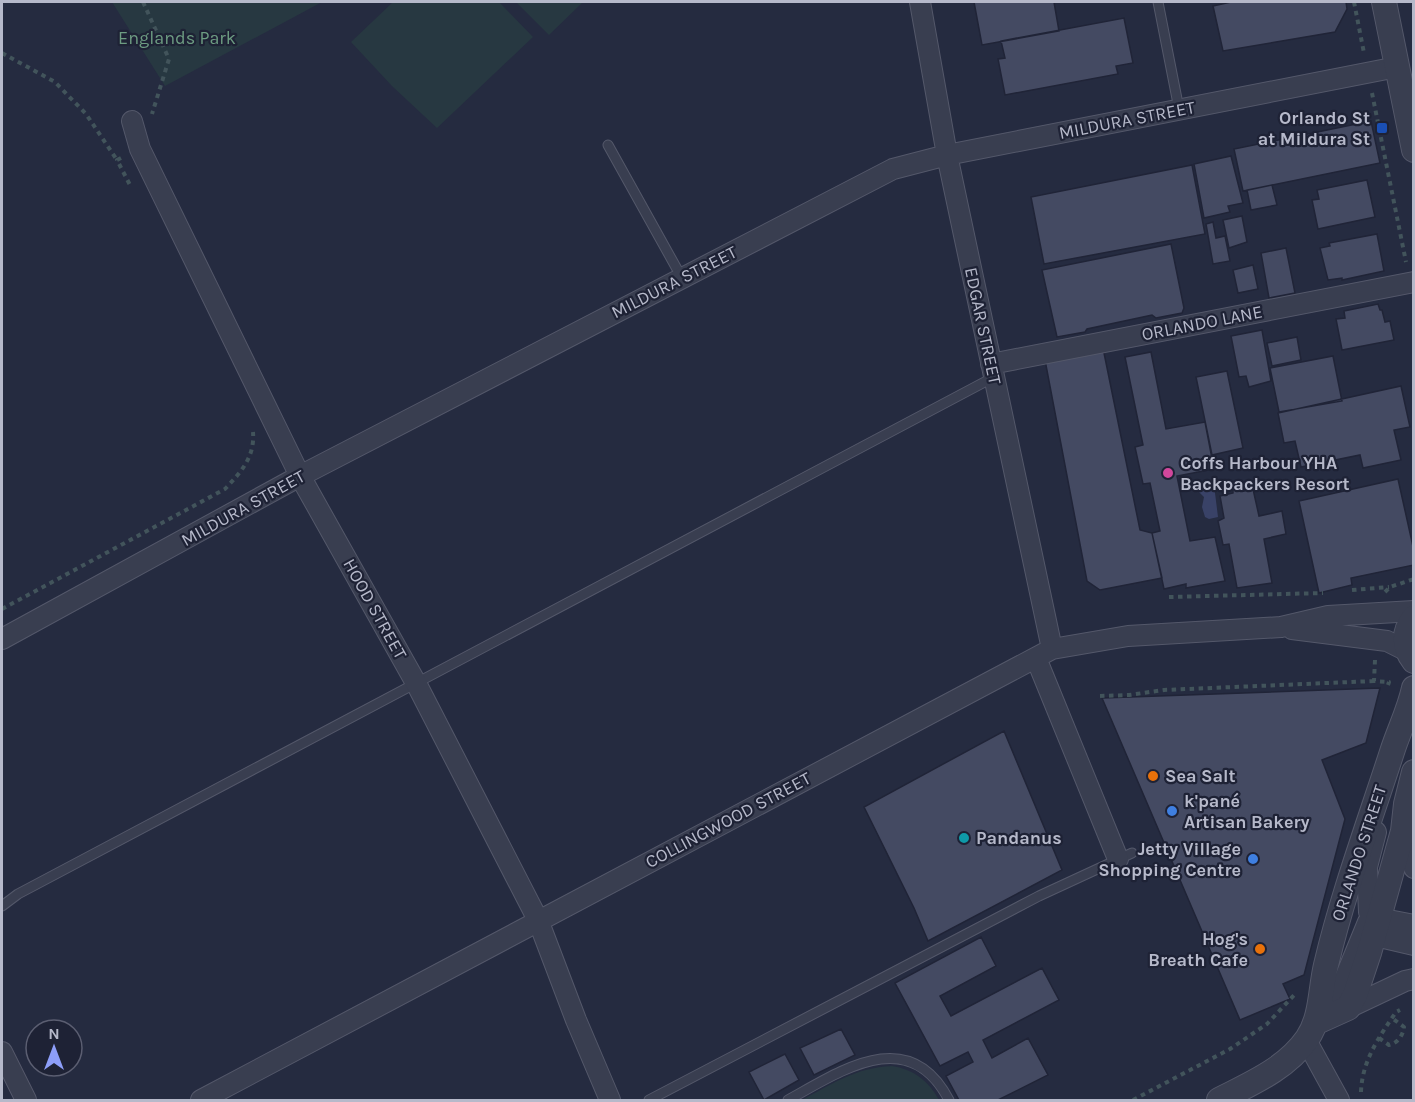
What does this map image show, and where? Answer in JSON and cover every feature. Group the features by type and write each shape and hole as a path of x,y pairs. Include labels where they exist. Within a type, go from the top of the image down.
{"street":[{"name":"EDGAR STREET","path":"920,2 947,155 993,371 1044,654 1125,856"},
{"path":"1384,2 1413,150"},
{"name":"MILDURA STREET","path":"2,639 300,476 893,169 947,155 1397,68"},
{"name":"HOOD STREET","path":"132,121 140,149 300,476 416,683 538,920 610,1101"},
{"name":"ORLANDO LANE","path":"993,371 1412,282"},
{"name":"COLLINGWOOD STREET","path":"201,1101 538,920 1044,654 1128,636 1281,627 1329,616 1413,611"},
{"path":"1412,660 1406,634 1413,618"},
{"name":"COLLINGWOOD STREET","path":"1281,627 1387,641 1412,660"},
{"name":"ORLANDO STREET","path":"1312,1031 1335,926 1389,759 1410,707 1413,688"},
{"path":"1389,759 1389,790 1367,867 1369,912 1384,938 1413,945"},
{"name":"ORLANDO STREET","path":"1348,1008 1355,995 1403,831 1413,772"},
{"path":"1403,831 1413,868"},
{"path":"1219,1101 1274,1072 1312,1031 1345,978 1368,922 1413,925"},
{"path":"1312,1031 1348,1008 1413,979"},
{"path":"1312,1031 1339,1101"},
{"path":"2,1052 26,1101"}],"lane":[{"path":"1158,2 1179,109"},
{"path":"608,145 682,278"},
{"path":"2,906 18,894 416,683 993,371"},
{"path":"649,1101 1039,896 1125,856"},
{"path":"788,1101 856,1064 887,1058 907,1062 930,1074 938,1082 949,1101"}],"path":[{"path":"117,160 140,149 169,59 143,2"},
{"path":"1354,2 1412,282"},
{"path":"2,53 55,82 86,114 117,160 134,192"},
{"path":"2,609 225,489 246,466 254,439 252,422"},
{"path":"1351,591 1390,587 1413,579"},
{"path":"1375,614 1382,596 1390,587"},
{"path":"1169,597 1331,592"},
{"path":"1374,681 1375,639"},
{"path":"1100,696 1164,690 1374,681 1389,682 1386,693"},
{"path":"1133,1101 1230,1049 1267,1024 1298,992"},
{"path":"1361,1092 1362,1074 1379,1038 1396,1012 1403,1008"},
{"path":"1379,1038 1389,1045 1395,1044 1403,1033 1404,1027 1392,1018"}],"green space":[{"name":"Englands Park","path":"112,2 322,2 165,86"},
{"path":"393,2 499,2 533,37 437,128 392,86 351,42"},
{"path":"516,2 583,2 549,35"},
{"path":"892,1066 920,1077 939,1100 802,1100 856,1073"}],"water":[{"path":"1211,483 1215,493 1218,517 1209,519 1205,517 1202,507 1204,497 1199,492 1200,485"}],"building":[{"path":"974,2 1054,2 1059,31 982,45"},
{"path":"1231,2 1346,2 1347,9 1335,32 1223,51 1213,6"},
{"path":"1124,18 1133,63 1116,66 1118,74 1005,95 998,59 1005,58 1001,41"},
{"path":"1371,121 1380,163 1243,191 1234,149"},
{"path":"1231,156 1243,203 1228,206 1230,212 1204,218 1194,164"},
{"path":"1192,165 1205,234 1044,264 1031,197"},
{"path":"1367,180 1375,217 1318,229 1312,200 1319,199 1317,190"},
{"path":"1272,185 1277,205 1251,210 1247,190"},
{"path":"1242,216 1247,242 1229,248 1223,220"},
{"path":"1213,222 1216,238 1225,236 1230,261 1213,264 1206,224"},
{"path":"1377,234 1384,271 1342,280 1342,278 1328,280 1320,248 1330,246 1329,243"},
{"path":"1171,244 1184,308 1182,313 1156,318 1152,315 1057,337 1042,270"},
{"path":"1286,248 1295,293 1269,298 1261,253"},
{"path":"1253,265 1258,289 1238,293 1233,270"},
{"path":"1378,304 1385,322 1390,321 1394,340 1342,350 1336,319 1345,318 1344,311"},
{"path":"1262,330 1271,381 1249,387 1246,376 1239,377 1231,336"},
{"path":"1297,337 1301,360 1272,366 1267,343"},
{"path":"1103,348 1140,530 1152,533 1162,578 1100,590 1087,581 1045,360"},
{"name":"Coffs Harbour YHA Backpackers Resort","path":"1151,352 1166,429 1205,422 1214,469 1177,476 1190,541 1215,537 1225,581 1186,588 1186,584 1164,589 1152,533 1160,531 1150,483 1143,484 1135,447 1143,445 1125,357"},
{"path":"1333,356 1342,401 1279,412 1270,368"},
{"path":"1227,371 1243,448 1212,455 1196,377"},
{"path":"1401,386 1410,427 1394,430 1401,460 1363,468 1360,455 1301,467 1295,441 1284,443 1278,413"},
{"path":"1398,479 1414,551 1414,565 1351,578 1352,585 1319,593 1299,501"},
{"path":"1243,485 1244,491 1253,489 1259,516 1282,511 1286,534 1264,539 1272,583 1237,588 1229,544 1223,545 1218,521 1224,518 1220,496 1233,493 1233,488"},
{"name":"Jetty Village Shopping Centre","path":"1380,688 1366,743 1322,760 1345,819 1304,975 1283,984 1290,999 1240,1020 1102,698"},
{"name":"Pandanus","path":"1004,731 1062,870 928,941 864,807"},
{"path":"981,937 996,966 940,996 951,1016 1042,968 1059,1000 983,1040 992,1058 1028,1038 1048,1075 998,1100 959,1100 946,1076 973,1062 968,1052 940,1066 895,983"},
{"path":"841,1029 855,1055 814,1075 800,1048"},
{"path":"785,1054 799,1080 764,1100 749,1072"}],"place":[{"name":"Orlando St at Mildura St","path":"1382,128"},
{"name":"Coffs Harbour YHA Backpackers Resort","path":"1168,473"},
{"name":"Sea Salt","path":"1153,776"},
{"name":"k'pané Artisan Bakery","path":"1172,811"},
{"name":"Pandanus","path":"964,838"},
{"name":"Jetty Village Shopping Centre","path":"1253,859"},
{"name":"Hog's Breath Cafe","path":"1260,949"}]}
